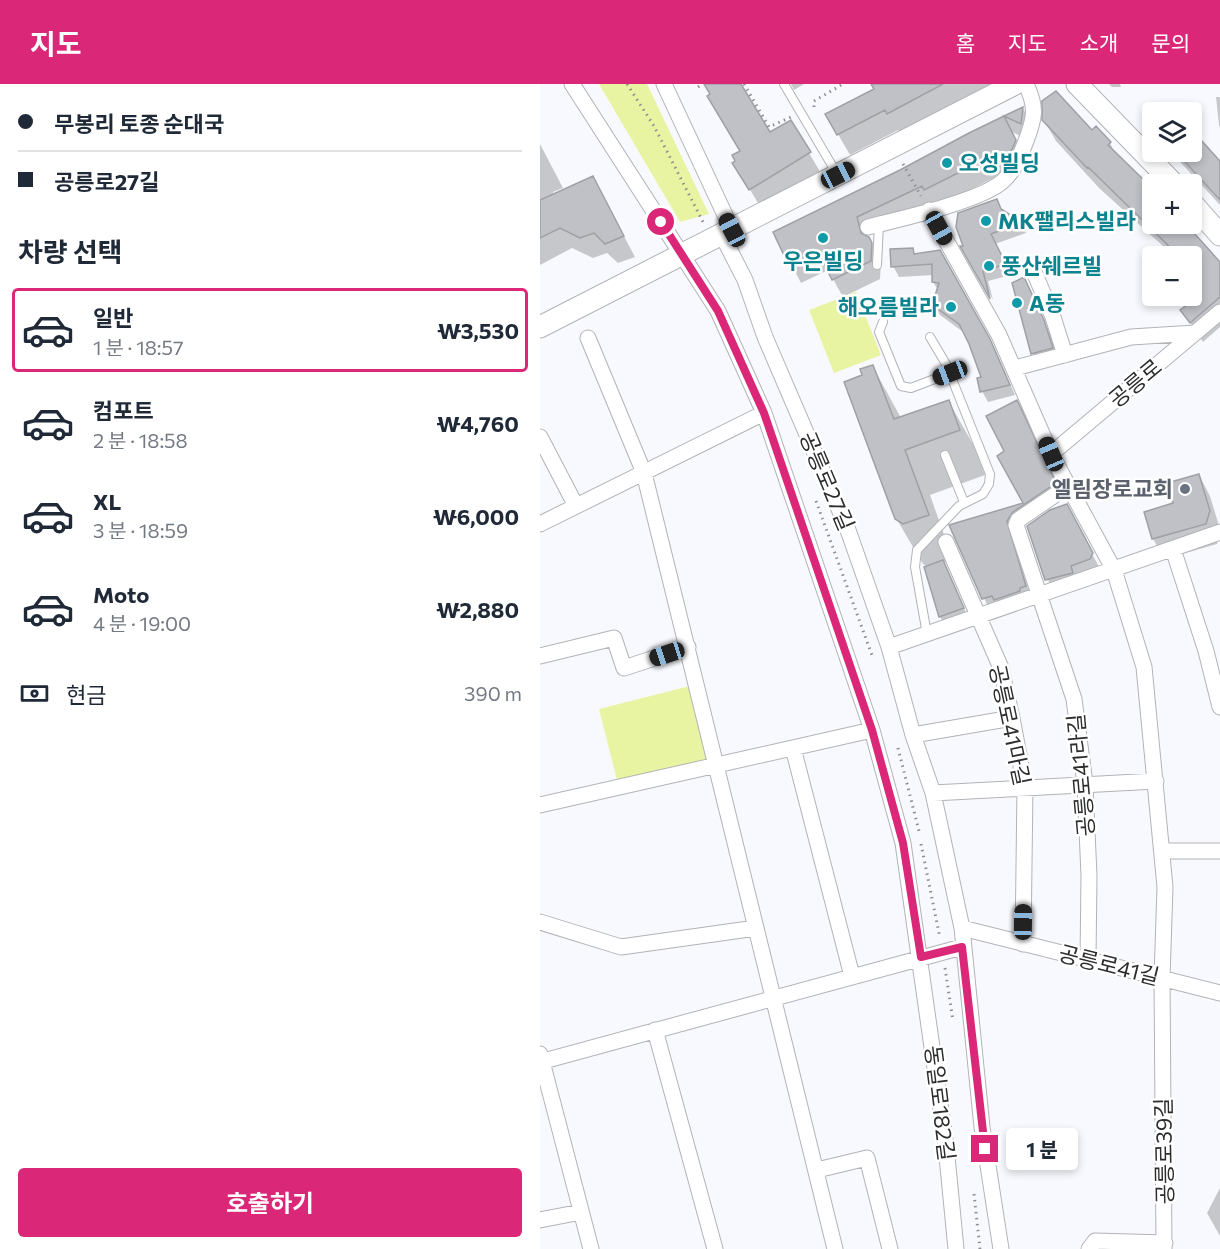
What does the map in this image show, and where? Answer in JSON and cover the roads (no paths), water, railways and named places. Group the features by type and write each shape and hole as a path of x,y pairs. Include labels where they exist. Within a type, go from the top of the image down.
{"street":[{"name":"동일로182길","path":"572,84 635,184 684,254 718,311 764,413 872,730 903,843 921,957 946,1146 956,1249"},
{"name":"공릉로27길","path":"664,84 720,230 745,280 765,337 848,530 889,647 913,735 933,792 962,928 962,947 982,1126 1001,1249"},
{"path":"540,327 684,254 720,230 838,175 1015,84"},
{"path":"873,226 987,192 1005,179 1014,169 1034,118 1034,101 1026,84"},
{"path":"1077,84 1164,174"},
{"name":"공릉로39길","path":"929,210 1015,368 1051,454 1114,570 1144,668 1165,887 1162,978 1165,1246 1095,1241 1089,1249"},
{"path":"1202,213 1219,231"},
{"path":"1035,274 1053,317 1065,355"},
{"name":"공릉로","path":"1051,454 1220,312"},
{"path":"1015,368 1131,337 1195,333"},
{"path":"588,338 644,473 835,1249"},
{"path":"540,524 764,413"},
{"path":"540,437 576,507"},
{"name":"공릉로41라길","path":"1068,486 1016,522 1074,699 1085,784 1089,876 1088,959"},
{"path":"889,647 1220,532"},
{"name":"공릉로41마길","path":"946,542 981,616 1001,668 1012,718 1025,786 1023,944"},
{"path":"1173,549 1206,651 1220,707"},
{"path":"540,656 614,638 624,668 688,647"},
{"path":"913,735 1012,718"},
{"path":"540,805 872,730"},
{"path":"793,748 852,976"},
{"path":"933,792 1156,781"},
{"path":"1162,851 1220,851"},
{"path":"540,922 621,947 756,928"},
{"name":"공릉로41길","path":"962,928 1220,993"},
{"path":"540,1062 775,1000 852,976 962,947"},
{"path":"656,1030 715,1249"},
{"path":"540,1054 540,1062 591,1249"},
{"path":"817,1170 867,1158 890,1249"},
{"path":"540,1220 581,1212"}],"lane":[{"path":"784,84 838,175"},
{"path":"873,226 877,265"},
{"path":"883,322 879,332 901,386 911,388 950,373"},
{"path":"928,635 915,567 918,550 953,511 964,502 983,494 990,474 950,373 930,337"},
{"path":"945,455 964,502"}],"place":[{"name":"오성빌딩","path":"947,163"},
{"name":"MK팰리스빌라","path":"986,221"},
{"name":"우은빌딩","path":"823,238"},
{"name":"풍산쉐르빌","path":"989,266"},
{"name":"A동","path":"1017,303"},
{"name":"해오름빌라","path":"951,307"},
{"name":"엘림장로교회","path":"1185,489"}]}
